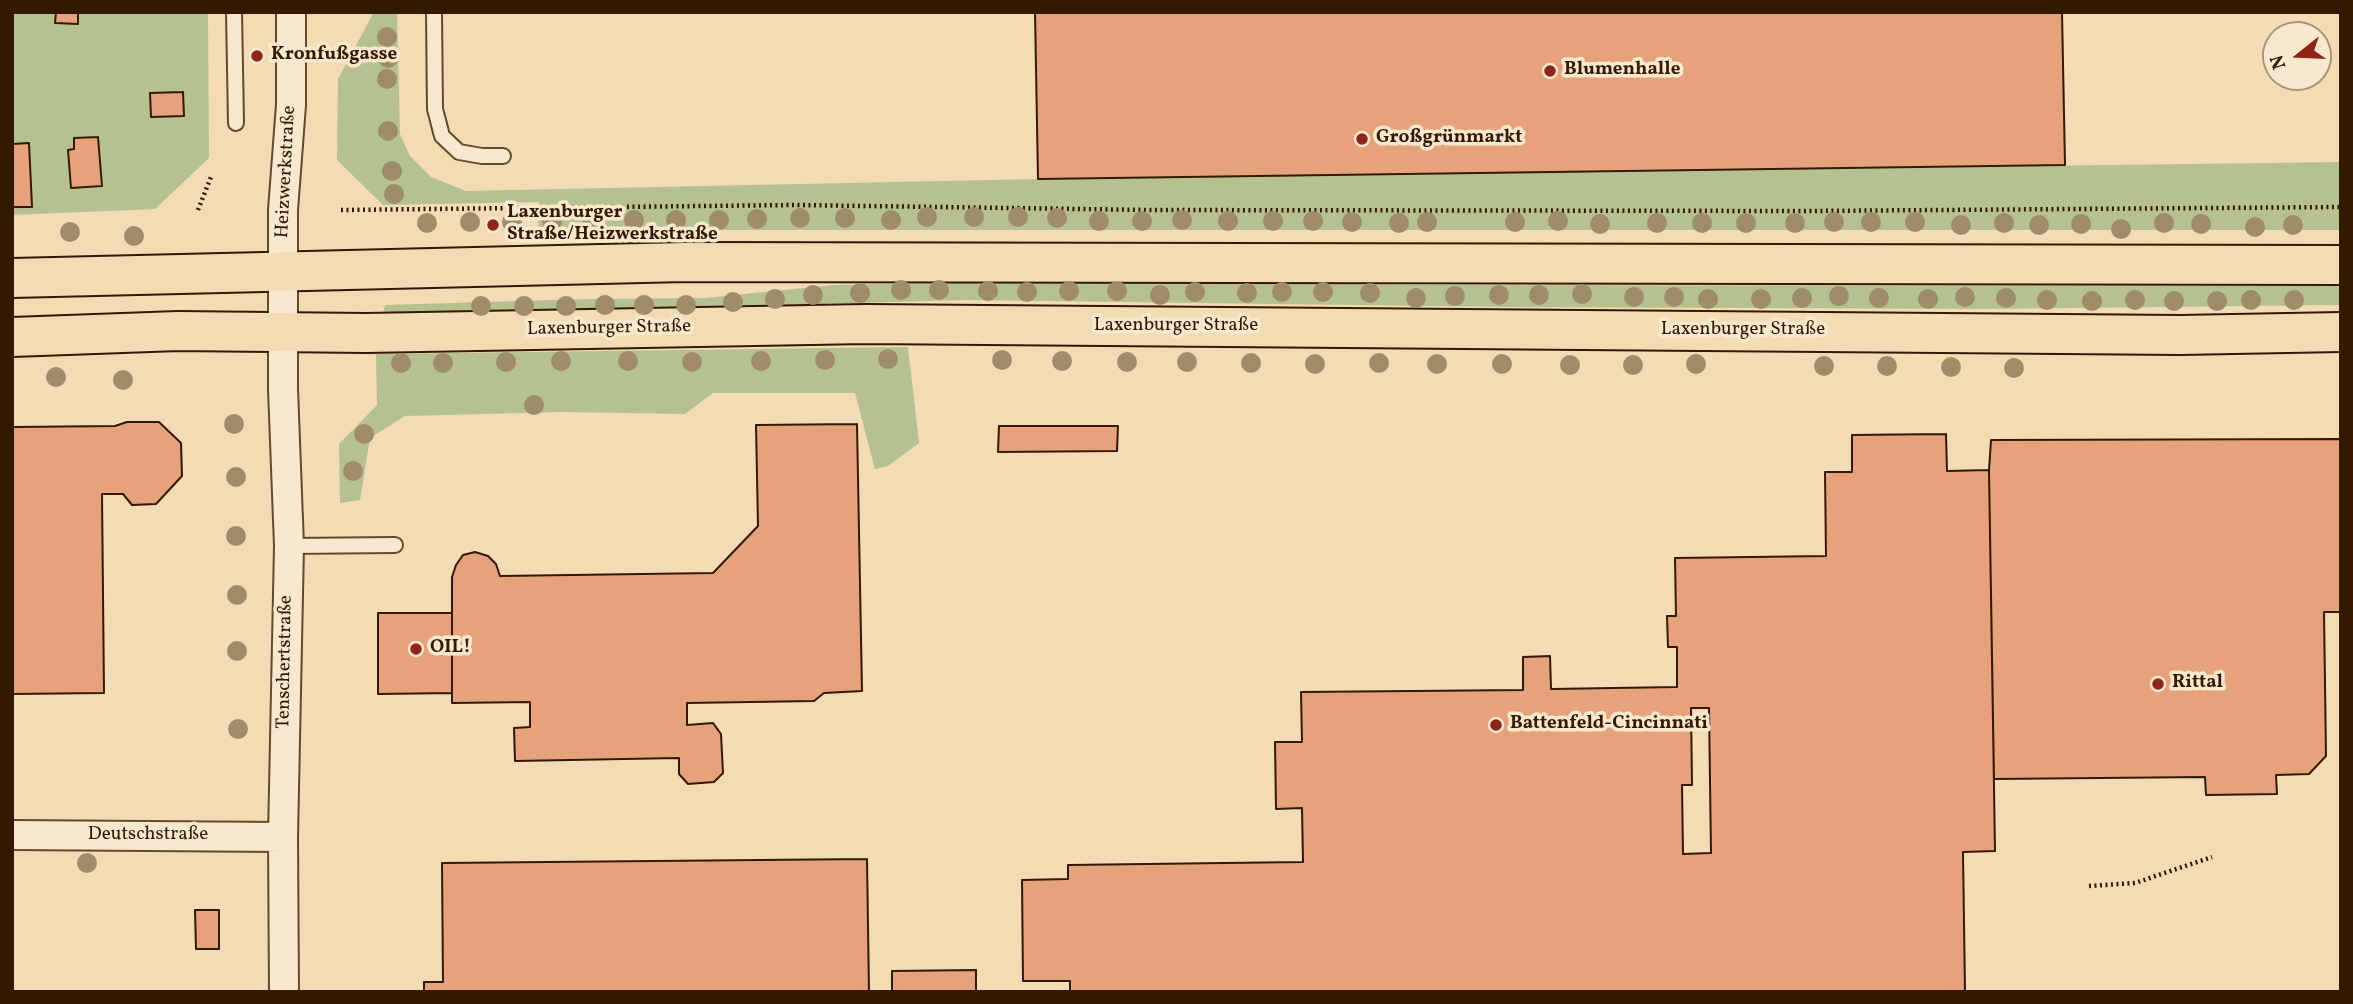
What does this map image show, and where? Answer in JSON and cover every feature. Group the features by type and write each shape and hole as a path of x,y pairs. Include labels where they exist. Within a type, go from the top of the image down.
{"main road":[{"path":"12,278 685,262 2341,265"},
{"name":"Laxenburger Straße","path":"12,337 178,331 380,333 866,324 2180,335 2341,332"}],"street":[{"name":"Heizwerkstraße","path":"283,332 283,200 291,105 291,12"},
{"name":"Tenschertstraße","path":"283,332 289,546 283,837 284,992"},
{"name":"Deutschstraße","path":"12,835 283,837"}],"lane":[{"path":"234,12 236,123"},
{"path":"434,12 435,109 442,136 459,152 503,156"},
{"path":"289,546 395,545"}],"path":[{"path":"198,210 211,177"},
{"path":"341,210 795,205 1180,210 1778,211 2341,207"},
{"path":"2089,886 2135,883 2212,857"}],"green space":[{"path":"12,12 208,12 209,158 155,209 12,215"},
{"path":"374,12 397,12 400,134 410,156 431,177 466,191 1038,179 2341,162 2341,230 538,230 539,202 383,205 337,160 338,79"},
{"path":"1011,282 2341,286 2341,305 1987,309 1508,307 967,300 819,304 722,313 383,313 385,305 706,298 833,285"},
{"path":"908,347 919,443 888,466 875,469 855,393 713,393 685,414 562,412 405,416 370,438 360,500 340,503 339,444 377,405 376,354"}],"building":[{"path":"56,12 78,12 78,24 55,23"},
{"name":"Blumenhalle","path":"1035,12 2062,12 2065,165 1038,179"},
{"path":"183,92 184,116 151,117 150,93"},
{"path":"98,137 102,186 71,188 68,150 74,149 74,138"},
{"path":"29,143 32,207 12,207 12,144"},
{"path":"127,422 159,422 181,443 182,476 156,504 132,505 123,494 102,494 104,693 12,694 12,427 115,426"},
{"path":"857,424 862,691 824,693 814,701 687,703 687,725 713,723 721,734 723,773 714,782 688,784 679,774 679,758 515,761 514,728 530,727 530,702 452,703 452,577 463,555 475,552 488,556 496,564 500,576 713,573 758,526 756,425"},
{"path":"999,426 1118,426 1117,451 998,452"},
{"name":"Battenfeld-Cincinnati","path":"1946,434 1947,471 1989,470 1995,851 1963,852 1965,992 1070,992 1070,981 1023,981 1022,880 1068,879 1068,865 1303,862 1302,808 1276,809 1275,742 1302,742 1301,692 1523,690 1523,657 1550,656 1551,689 1677,687 1677,647 1668,647 1667,616 1676,616 1675,558 1826,556 1825,472 1852,472 1852,435","holes":["1691,708 1709,708 1711,853 1683,854 1682,785 1692,785"]},
{"name":"Rittal","path":"2341,439 2341,612 2324,612 2326,756 2309,774 2276,775 2277,794 2206,795 2205,777 1994,779 1989,470 1991,440"},
{"path":"378,613 452,613 452,693 378,694"},
{"path":"867,859 869,992 424,992 424,982 443,982 442,863"},
{"path":"195,910 219,910 219,949 196,949"},
{"path":"976,970 976,992 892,992 892,971"}],"place":[{"name":"Kronfußgasse","path":"257,56"},
{"name":"Blumenhalle","path":"1550,71"},
{"name":"Großgrünmarkt","path":"1362,139"},
{"name":"Laxenburger Straße/Heizwerkstraße","path":"493,225"},
{"name":"OIL!","path":"416,649"},
{"name":"Rittal","path":"2158,684"},
{"name":"Battenfeld-Cincinnati","path":"1496,725"}]}
